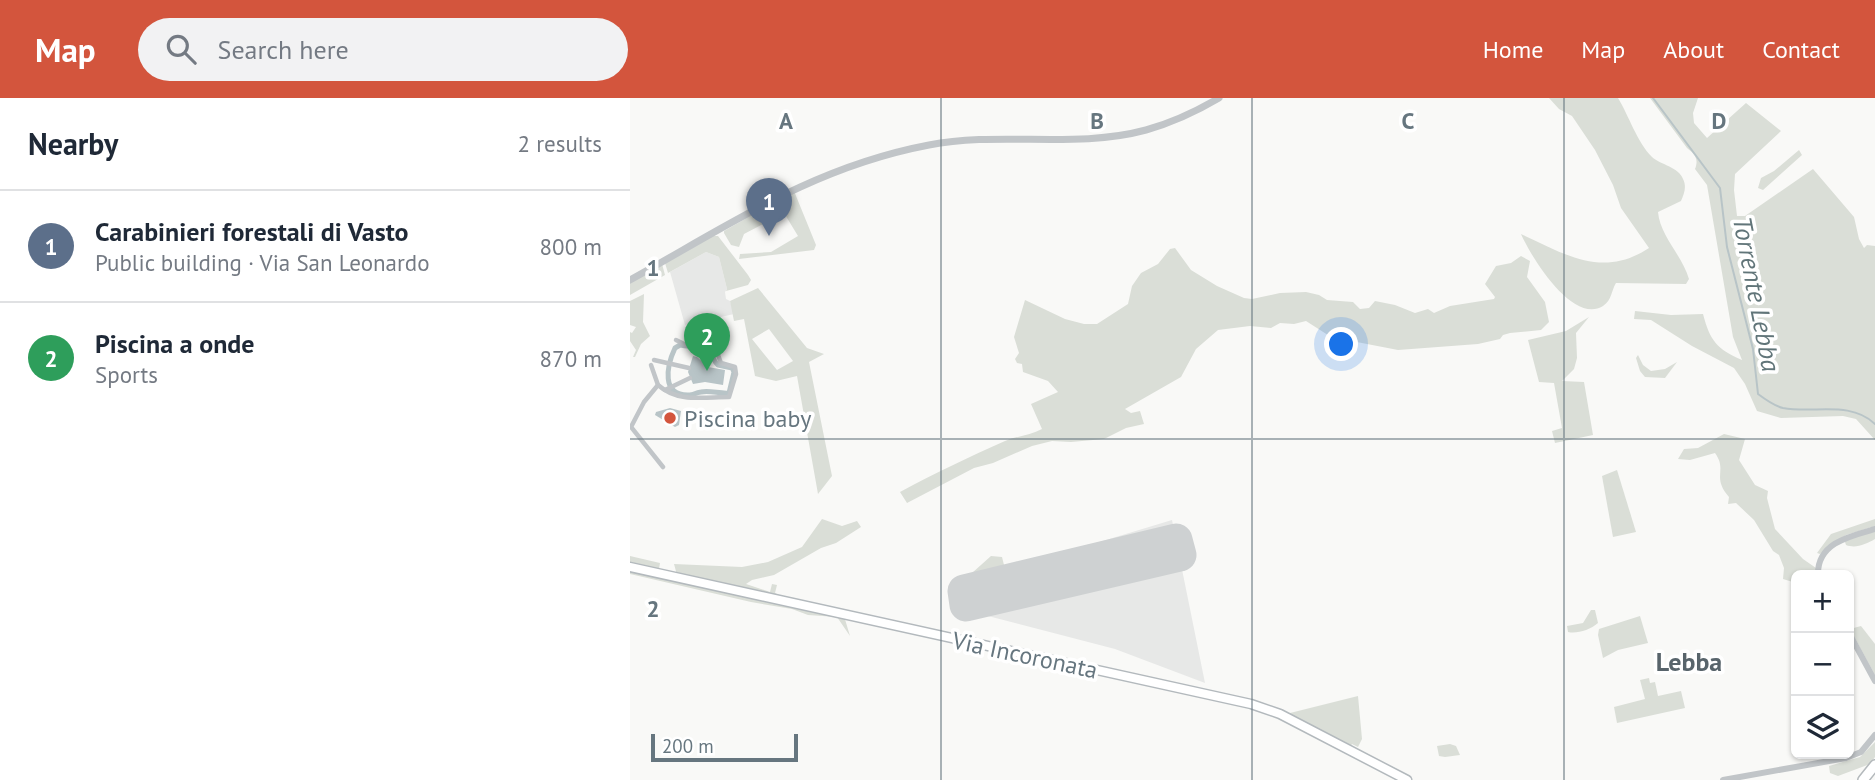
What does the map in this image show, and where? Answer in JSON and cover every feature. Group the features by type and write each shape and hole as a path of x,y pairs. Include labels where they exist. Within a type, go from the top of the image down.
{"main road":[{"name":"Via Incoronata","path":"630,567 1251,704 1280,715 1407,780"},
{"path":"1863,780 1875,765"}],"street":[{"path":"630,280 772,199 859,162 944,142 1125,134 1160,125 1219,98"},
{"path":"676,340 687,345 715,347 719,360 735,368 736,374 729,397 682,398 658,385 652,363 661,362 689,368"},
{"path":"665,390 690,378"},
{"path":"658,385 644,402 631,426 663,467"},
{"path":"1819,570 1822,555 1836,542 1875,529"},
{"path":"1854,642 1875,681"},
{"path":"1723,780 1754,778 1846,758 1860,752 1875,735"}],"shaded area":[{"path":"1549,98 1618,98 1647,151 1656,160 1681,175 1685,188 1681,201 1658,212 1663,229 1686,270 1689,279 1686,284 1616,283 1606,304 1591,309 1579,306 1567,298 1543,272 1521,234 1568,255 1599,262 1615,262 1649,248 1621,208 1613,185 1595,150 1572,116 1559,109"},
{"path":"1650,98 1698,98 1693,113 1694,123 1707,138 1746,103 1781,131 1735,174 1737,216 1745,216 1813,169 1854,217 1864,248 1867,245 1875,246 1875,440 1856,419 1843,416 1781,418 1757,411 1745,384 1734,368 1651,320 1634,319 1635,311 1671,315 1703,314 1716,343 1742,360 1733,337 1707,185 1695,169 1697,162 1694,155"},
{"path":"1799,150 1802,155 1763,190 1758,188 1761,178"},
{"path":"794,191 816,245 814,250 739,259 740,254 771,252 798,236 784,213 744,234 739,247 731,245 724,233"},
{"path":"712,236 718,236 748,275 751,280 748,285 726,291 719,257 706,252 668,273 665,263"},
{"path":"1175,248 1191,270 1244,298 1306,292 1327,300 1353,302 1360,309 1369,308 1375,301 1415,313 1428,309 1434,313 1450,306 1494,299 1485,284 1496,266 1511,263 1521,256 1530,261 1527,277 1545,302 1549,322 1541,330 1510,333 1500,339 1478,344 1398,350 1331,337 1306,321 1280,323 1271,328 1250,326 1218,330 1196,349 1181,377 1125,409 1131,413 1140,411 1144,424 1126,428 1104,439 1052,441 1032,446 974,468 907,503 900,492 1005,441 1042,429 1031,404 1058,392 1048,381 1023,372 1022,364 1015,359 1019,353 1014,337 1025,300 1065,319 1097,324 1128,304 1132,286 1141,273 1158,264 1170,249"},
{"path":"706,252 719,257 727,289 726,299 730,301 734,314 685,325 670,272"},
{"path":"662,264 665,275 630,295 630,283"},
{"path":"758,288 807,348 824,354 809,362 832,476 818,494 797,376 776,381 755,376 744,319 734,321 730,301","holes":["769,329 793,361 777,370 752,339"]},
{"path":"644,294 643,322 650,336 633,357 636,350 630,341 630,332 636,327 630,325 630,301"},
{"path":"1589,317 1576,333 1577,358 1574,369 1562,381 1584,382 1593,435 1555,443 1552,431 1562,428 1554,383 1539,382 1528,340 1566,331"},
{"path":"1638,355 1643,365 1651,371 1665,369 1677,362 1665,378 1645,377 1640,371 1636,358"},
{"path":"693,356 708,367 725,370 723,385 705,382 693,384 688,372"},
{"name":"Piscina baby","path":"670,408 681,411 679,425 675,427 655,415 656,412"},
{"path":"1724,434 1745,439 1739,460 1755,485 1768,491 1767,498 1775,529 1817,570 1791,570 1791,581 1783,579 1784,568 1779,555 1773,551 1754,520 1736,503 1728,504 1729,497 1721,484 1719,459 1715,453 1690,460 1678,459 1684,449 1698,448"},
{"path":"1617,470 1636,532 1613,537 1602,476"},
{"path":"822,519 842,526 857,521 861,527 774,575 746,584 770,592 772,584 777,585 775,593 781,596 677,575 674,564 742,567 768,562 802,547"},
{"path":"1875,519 1875,526 1846,535 1820,554 1817,553 1831,534"},
{"path":"1172,520 1205,683 1115,649 953,607 967,582"},
{"path":"1875,530 1875,539 1872,541 1857,546 1846,545 1848,539"},
{"path":"630,556 660,563 659,569 630,565"},
{"path":"991,556 1002,557 1004,565 978,578 973,577 972,573"},
{"path":"630,570 757,600 844,616 850,636 837,617 808,615 792,609 630,574"},
{"path":"1591,610 1595,610 1598,623 1583,631 1568,632 1567,626 1583,623"},
{"path":"1640,616 1648,643 1618,650 1603,658 1599,629"},
{"path":"1861,626 1875,644 1875,675 1854,636 1854,628"},
{"path":"1649,678 1650,683 1655,682 1658,696 1681,691 1685,708 1617,723 1614,707 1645,699 1640,680"},
{"path":"1358,696 1362,739 1358,747 1352,744 1350,747 1286,714"},
{"path":"1875,742 1875,757 1870,764 1838,776 1830,773 1829,766 1860,757"},
{"path":"1437,746 1456,746 1460,755 1439,756"}],"waterway":[{"name":"Torrente Lebba","path":"1653,98 1720,188 1727,247 1753,349 1758,394 1783,408 1843,410 1854,412 1875,424"},
{"path":"680,345 705,348 718,365 732,368 734,372 729,393 704,392 690,395 674,391 668,379 668,371 675,348 680,345"}],"runway":[{"path":"1176,540 1180,555 966,605 964,591 1176,540"}],"place":[{"name":"Carabinieri forestali di Vasto","path":"769,236"},
{"name":"Piscina a onde","path":"707,371"},
{"name":"Piscina baby","path":"670,418"}],"district":[{"name":"Lebba","path":"1689,661"}]}
